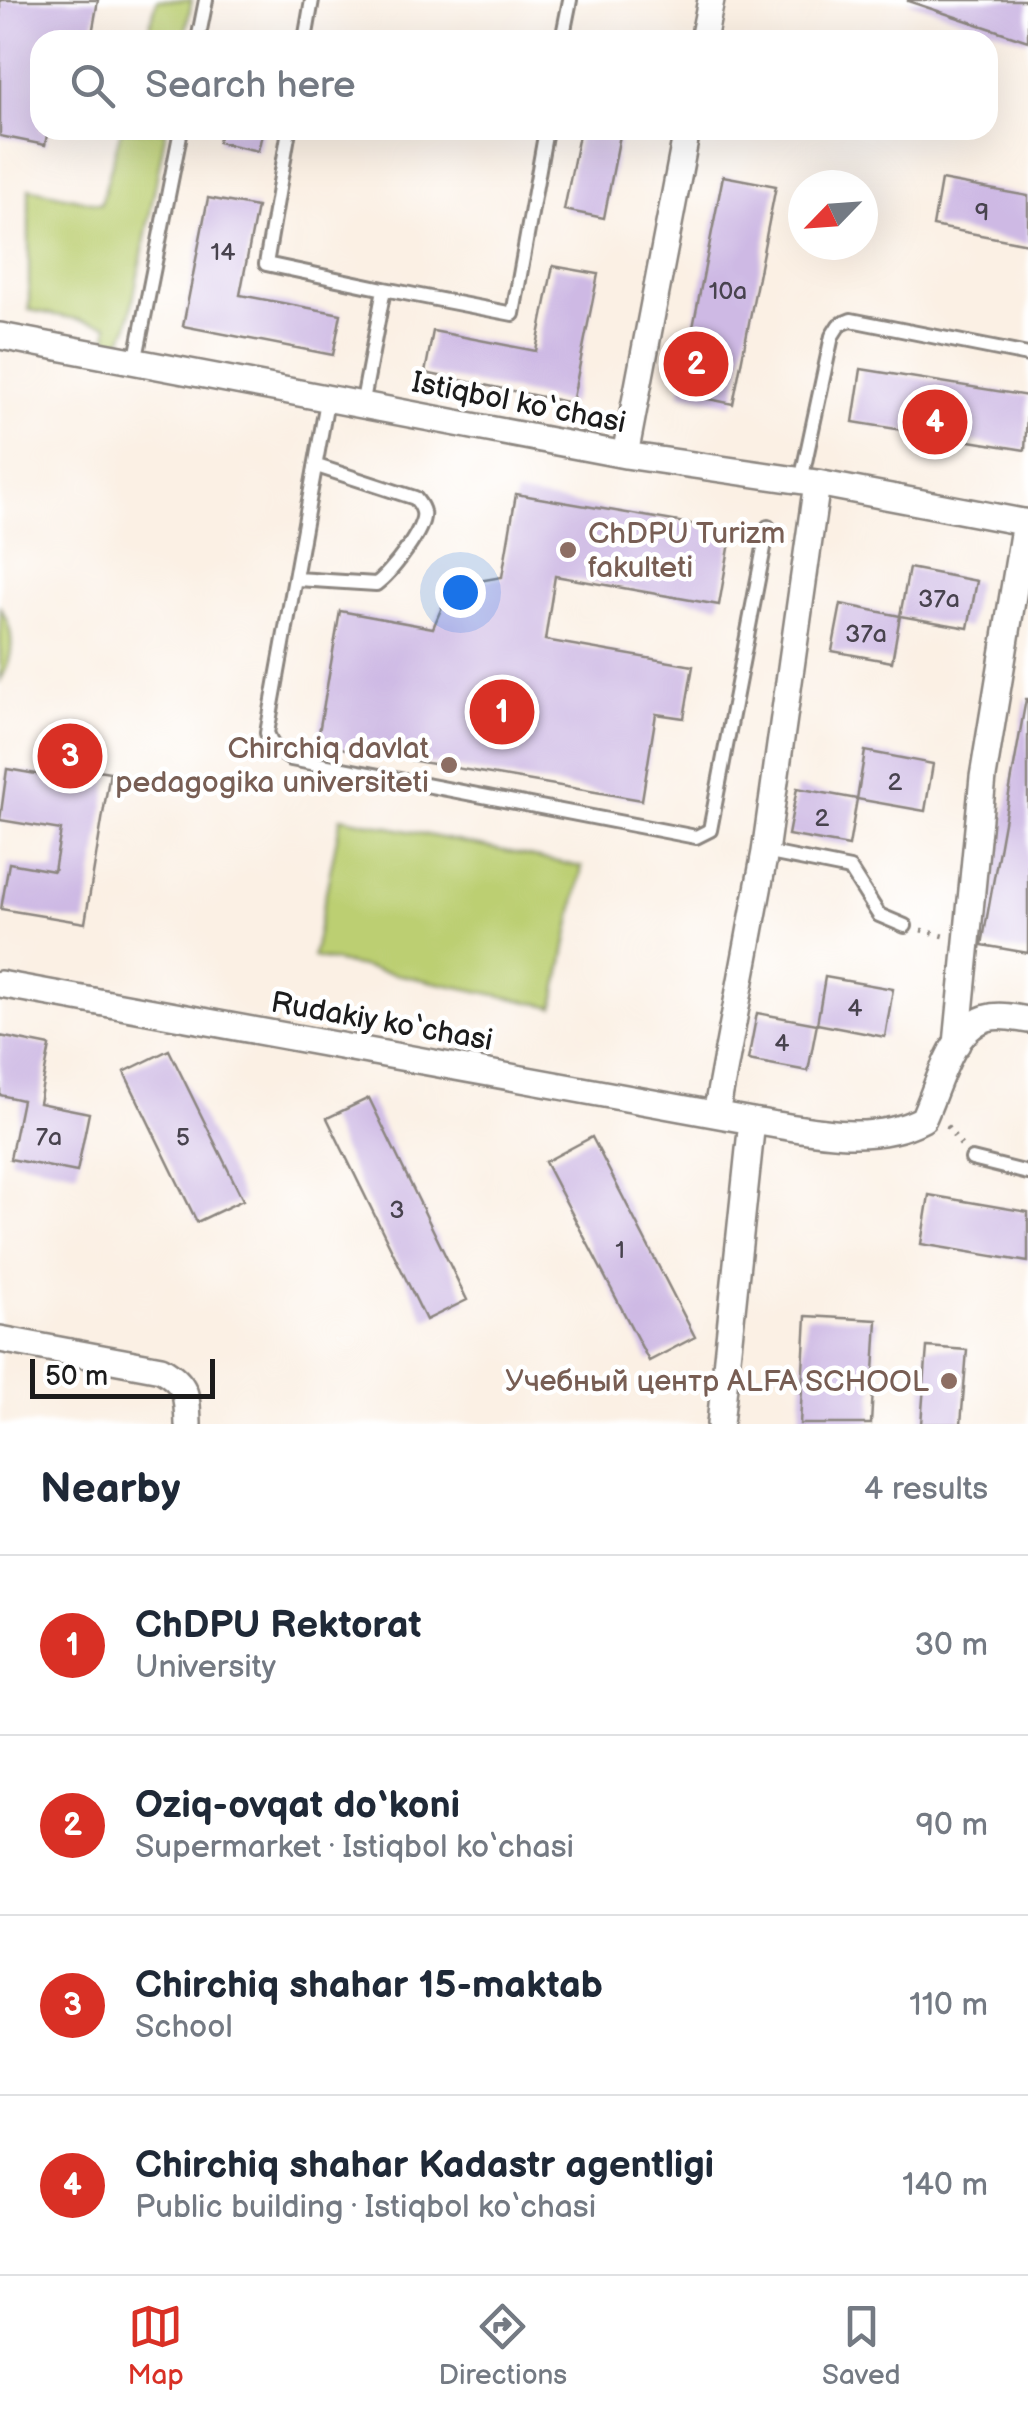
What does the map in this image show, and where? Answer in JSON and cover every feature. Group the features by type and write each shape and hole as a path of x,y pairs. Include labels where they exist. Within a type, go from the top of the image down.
{"street":[{"path":"706,30 711,0"},
{"path":"626,456 684,140"},
{"name":"Istiqbol ko‘chasi","path":"0,336 626,456 809,482 1027,523"},
{"path":"716,1114 765,852 809,482"},
{"path":"931,1103 956,1044 982,777 1027,523"},
{"name":"Rudakiy ko‘chasi","path":"0,984 827,1132 889,1133 922,1119 931,1103"},
{"path":"956,1044 974,1024 986,1018 1028,1020"},
{"path":"720,1424 752,1121"},
{"path":"0,1339 161,1369 179,1379 187,1399 188,1424"}],"lane":[{"path":"200,30 206,0"},
{"path":"307,30 312,0"},
{"path":"564,30 570,0"},
{"path":"136,363 178,140"},
{"path":"288,140 266,264 513,314 544,140"},
{"path":"362,406 384,288"},
{"path":"809,482 832,336 839,325 851,320 1028,355"},
{"path":"326,400 268,732 274,748 292,759 696,837 710,830 768,527"},
{"path":"296,579 376,584 388,576 422,525 423,512 415,498 317,466"},
{"path":"765,852 850,869 879,915 905,926"},
{"path":"972,1159 1028,1172"}],"path":[{"path":"905,926 967,942"},
{"path":"931,1103 972,1159"}],"green space":[{"path":"157,0 192,0 186,30 149,30"},
{"path":"118,140 164,140 128,327 121,340 107,347 108,325 29,310 29,188 101,204"},
{"path":"0,607 12,644 0,681"},
{"path":"341,817 582,867 554,1007 313,957"}],"building":[{"path":"0,0 98,0 93,30 30,30 30,140 46,140 45,145 0,136"},
{"path":"1028,0 1028,41 908,1"},
{"path":"218,140 261,140 258,151"},
{"path":"578,140 619,140 604,218 564,210"},
{"path":"723,176 776,186 733,404 680,393"},
{"path":"941,180 1028,196 1028,244 933,226"},
{"path":"208,198 257,207 240,295 341,314 333,355 183,326"},
{"path":"553,266 598,274 572,403 425,373 433,331 536,351"},
{"path":"861,369 1028,396 1025,450 853,422"},
{"path":"516,494 732,531 719,605 555,576 545,640 693,666 684,718 656,714 642,800 317,744 340,611 433,628 442,607 458,592 479,581 502,577"},
{"path":"909,568 977,581 968,628 900,616"},
{"path":"841,604 900,616 892,662 832,651"},
{"path":"1028,699 1028,953 982,945"},
{"path":"865,751 933,764 925,811 857,799"},
{"path":"73,766 110,772 85,923 1,909 9,863 54,871 61,830 0,820 7,769 71,780"},
{"path":"797,788 857,799 849,846 788,835"},
{"path":"825,977 893,989 885,1037 817,1024"},
{"path":"757,1013 817,1024 808,1071 748,1060"},
{"path":"0,1036 50,1046 39,1103 89,1113 77,1172 10,1159 22,1100 0,1095"},
{"path":"169,1050 243,1200 197,1222 124,1072"},
{"path":"369,1098 467,1300 426,1320 327,1118"},
{"path":"592,1137 695,1337 649,1361 545,1162"},
{"path":"929,1195 1028,1212 1028,1262 921,1244"},
{"path":"806,1316 877,1320 871,1424 800,1424"},
{"path":"927,1347 967,1350 961,1424 921,1424"}],"place":[{"name":"Oziq-ovqat do‘koni","path":"696,364"},
{"name":"Chirchiq shahar Kadastr agentligi","path":"935,422"},
{"name":"ChDPU Turizm fakulteti","path":"568,550"},
{"name":"ChDPU Rektorat","path":"502,712"},
{"name":"Chirchiq shahar 15-maktab","path":"70,756"},
{"name":"Chirchiq davlat pedagogika universiteti","path":"449,765"},
{"name":"Учебный центр ALFA SCHOOL","path":"949,1381"}]}
